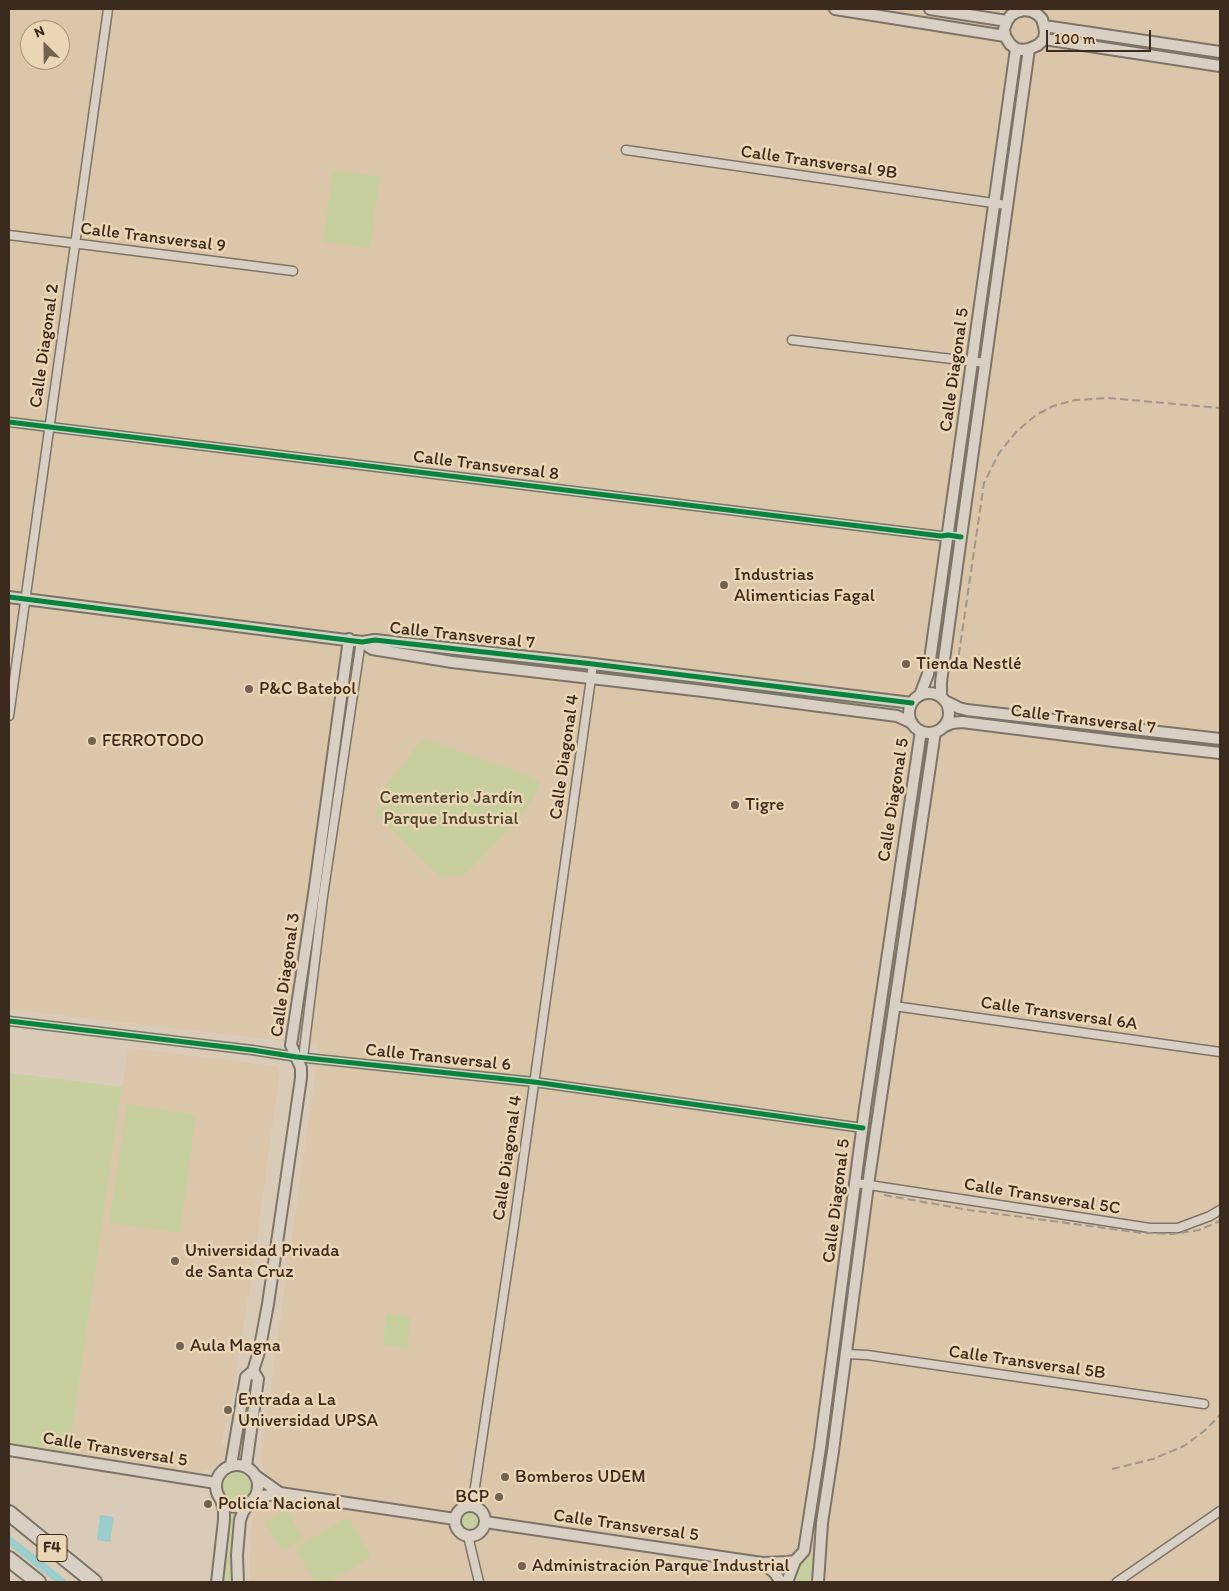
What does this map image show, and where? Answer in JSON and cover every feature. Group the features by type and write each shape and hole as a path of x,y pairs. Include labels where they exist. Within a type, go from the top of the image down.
{"highway":[{"name":"F4","path":"9,1513 94,1582"},
{"name":"F4","path":"9,1559 36,1582"}],"main road":[{"path":"835,9 878,12 1006,36"},
{"path":"930,9 1007,21"},
{"path":"1024,10 1037,14 1042,19 1044,26 1044,39 1029,50 1016,48 1010,44 1004,29 1007,21 1017,12 1024,10"},
{"path":"1044,26 1220,52"},
{"path":"1044,39 1220,66"},
{"name":"Calle Diagonal 5","path":"920,695 928,674 1016,48"},
{"name":"Calle Diagonal 5","path":"943,699 941,682 960,537 1029,50"},
{"name":"Calle Transversal 7","path":"9,597 362,642 375,640 593,664 912,703"},
{"name":"Calle Diagonal 3","path":"231,1465 246,1377 253,1371 259,1352 268,1304 299,1094 301,1078 300,1058 290,1046 315,887 349,639"},
{"name":"Calle Transversal 7","path":"362,642 372,649 452,662 806,704 896,716 912,723"},
{"path":"806,704 808,691"},
{"path":"931,694 943,699 947,706 948,717 939,729 926,732 921,731 912,723 910,713 912,703 920,695 931,694"},
{"name":"Calle Transversal 7","path":"943,699 967,710 1220,739"},
{"path":"1046,732 1047,718"},
{"name":"Calle Transversal 7","path":"939,729 952,723 962,722 1220,753"},
{"name":"Calle Diagonal 5","path":"818,1582 822,1523 868,1185 894,1006 939,729"},
{"name":"Calle Diagonal 5","path":"787,1582 796,1561 804,1551 847,1255 888,949 921,731"},
{"path":"1178,748 1180,734"},
{"path":"888,949 903,952"},
{"path":"847,1255 858,1258"},
{"name":"Calle Diagonal 3","path":"246,1466 258,1379 253,1371"},
{"path":"241,1404 254,1406"},
{"path":"820,1448 833,1451"},
{"name":"Calle Transversal 5","path":"9,1450 216,1483"},
{"path":"280,1494 246,1466 239,1464 231,1465 221,1472 216,1483 217,1494 222,1500 235,1507 242,1506 252,1500 280,1494 455,1518"},
{"path":"238,1582 237,1555 240,1520 258,1487 256,1476"},
{"path":"217,1582 224,1520 222,1500"},
{"path":"472,1506 483,1514 485,1522 481,1531 473,1536 468,1536 460,1532 455,1523 455,1518 460,1510 472,1506"},
{"name":"Calle Transversal 5","path":"485,1522 762,1563 796,1561"},
{"path":"804,1551 813,1551 819,1558"},
{"path":"762,1563 774,1572 780,1582"}],"street":[{"name":"Calle Diagonal 2","path":"9,716 108,9"},
{"name":"Calle Transversal 9B","path":"626,150 1007,205"},
{"name":"Calle Transversal 9","path":"9,235 293,271"},
{"path":"792,340 986,363"},
{"name":"Calle Transversal 8","path":"9,422 960,537"},
{"path":"300,1058 362,642"},
{"name":"Calle Diagonal 4","path":"472,1506 593,664"},
{"name":"Calle Transversal 6A","path":"894,1006 1220,1052"},
{"name":"Calle Transversal 6","path":"9,1021 252,1050 300,1058 534,1082 863,1128"},
{"name":"Calle Transversal 5C","path":"856,1182 1150,1228 1178,1228 1210,1216 1220,1210"},
{"name":"Calle Transversal 5B","path":"846,1354 868,1355 1204,1404"},
{"path":"1117,1582 1220,1511"},
{"path":"468,1536 479,1582"}],"shaded area":[{"path":"9,9 1220,9 1220,1582 251,1582 249,1570 252,1518 256,1509 269,1499 272,1479 261,1464 261,1454 319,1045 9,1009"},
{"name":"Universidad Privada de Santa Cruz","path":"128,1048 276,1066 280,1070 253,1266 230,1408 232,1409 229,1412 228,1423 225,1423 222,1442 226,1448 222,1460 214,1467 201,1472 183,1471 183,1467 176,1467 175,1471 163,1469 163,1466 69,1452"}],"green space":[{"path":"333,170 380,176 370,248 323,242"},
{"name":"Cementerio Jardín Parque Industrial","path":"423,738 532,777 541,782 534,797 521,816 466,874 440,876 376,815 376,808 380,807 381,792"},
{"path":"9,1073 122,1087 69,1452 9,1442"},
{"path":"127,1104 196,1115 180,1233 109,1223"},
{"path":"387,1314 411,1317 407,1348 383,1345"},
{"path":"237,1469 248,1474 253,1485 248,1496 237,1501 226,1496 221,1485 226,1474"},
{"path":"286,1508 303,1539 282,1551 265,1522"},
{"path":"229,1510 237,1512 233,1555 233,1582 222,1582"},
{"path":"469,1510 477,1513 480,1521 477,1529 469,1532 461,1529 458,1521 461,1513"},
{"path":"348,1517 372,1557 328,1582 315,1582 295,1548"},
{"path":"811,1555 815,1560 812,1582 792,1582 798,1564"}],"water":[{"path":"100,1515 114,1517 110,1542 97,1540"}],"waterway":[{"path":"9,1540 62,1582"}],"railway":[{"path":"957,667 984,483 999,453 1017,431 1036,415 1053,406 1075,400 1108,398 1220,408"},
{"path":"884,1195 969,1210 1142,1233 1173,1234 1199,1230 1220,1221"},
{"path":"1112,1469 1153,1459 1184,1446 1204,1431 1220,1415"}],"cycle path":[{"path":"9,422 961,537"},
{"path":"9,597 362,642 375,640 593,664 912,703"},
{"path":"9,1021 297,1057 534,1082 863,1128"}],"place":[{"name":"Industrias Alimenticias Fagal","path":"724,585"},
{"name":"Tienda Nestlé","path":"906,664"},
{"name":"P&C Batebol","path":"249,689"},
{"name":"FERROTODO","path":"92,741"},
{"name":"Tigre","path":"735,805"},
{"name":"Universidad Privada de Santa Cruz","path":"175,1261"},
{"name":"Aula Magna","path":"180,1346"},
{"name":"Entrada a La Universidad UPSA","path":"228,1410"},
{"name":"Bomberos UDEM","path":"505,1477"},
{"name":"BCP","path":"499,1497"},
{"name":"Policía Nacional","path":"208,1504"},
{"name":"Administración Parque Industrial","path":"522,1566"}]}
